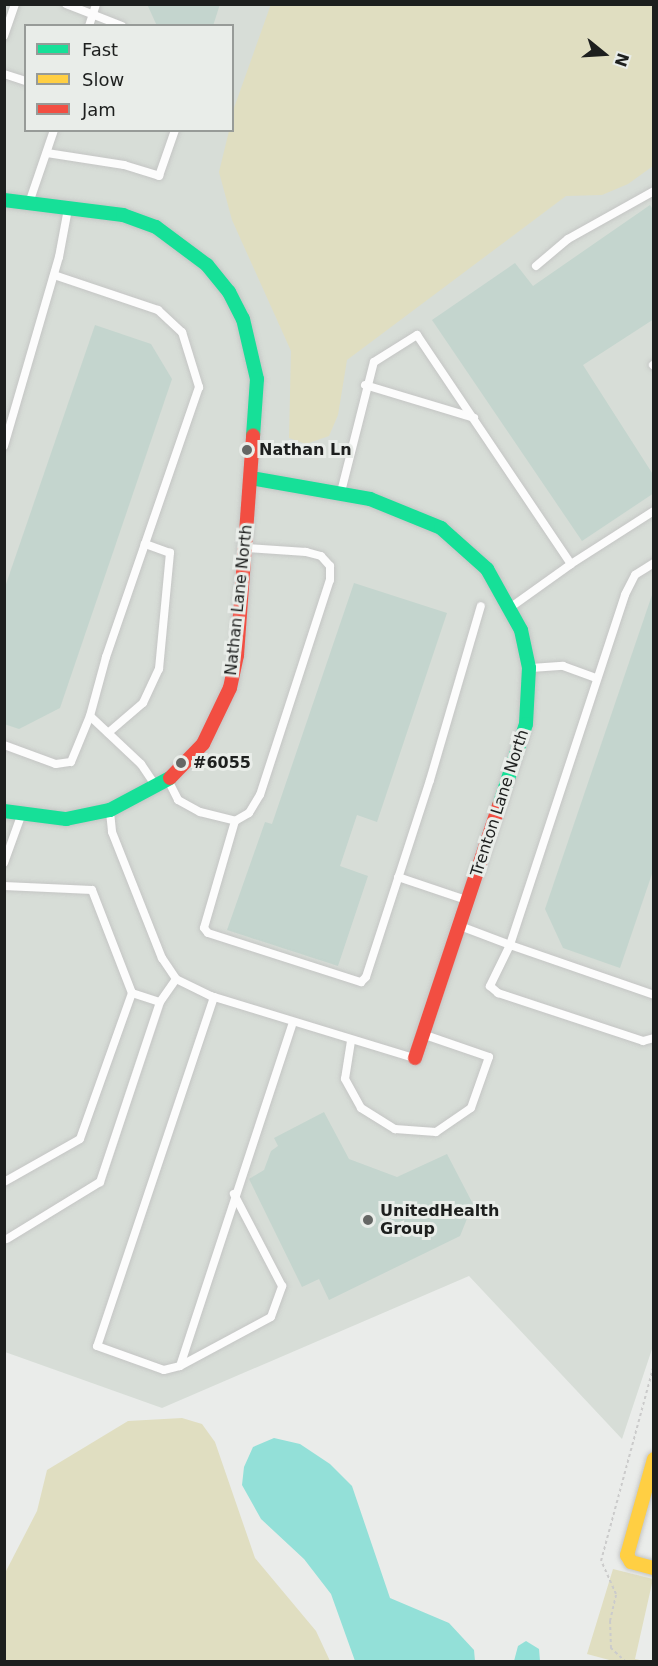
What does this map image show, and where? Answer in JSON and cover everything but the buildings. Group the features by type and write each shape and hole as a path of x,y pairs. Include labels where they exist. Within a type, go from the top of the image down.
{"street":[{"path":"4,200 123,215 156,227 207,265 229,292 243,319 257,379 251,478"},
{"name":"Trenton Lane North","path":"251,478 341,493 400,509 441,528 487,569 511,607 530,668 526,724 415,1058"},
{"name":"Nathan Lane North","path":"4,812 21,816 66,819 110,810 162,784 203,744 230,688 237,655 251,478"},
{"path":"654,1459 627,1547 631,1562 654,1568"}],"lane":[{"path":"4,36 15,4"},
{"path":"66,4 117,24"},
{"path":"90,24 96,4"},
{"path":"4,74 24,80"},
{"path":"29,204 53,132"},
{"path":"47,153 124,165 159,176 174,132"},
{"path":"536,266 568,239 654,191"},
{"path":"4,446 54,275 68,208"},
{"path":"4,745 56,764 70,762 90,716 145,544 199,387 182,332 158,310 54,275"},
{"path":"341,493 365,385 374,362 417,335 571,564"},
{"path":"365,385 474,418"},
{"path":"511,607 571,564 654,511"},
{"path":"108,733 143,703 159,669 170,553 145,544"},
{"path":"246,548 321,556 330,566 330,580 260,795 249,813 235,821 204,928 208,933 361,982 366,977 398,877 481,606"},
{"path":"654,562 635,575 625,595 510,945 490,986 494,991 643,1041 654,1038"},
{"path":"530,668 563,666 597,678"},
{"path":"90,716 178,801 200,812 235,821"},
{"path":"110,810 116,843 162,958 176,979 214,997 351,1041 415,1058"},
{"path":"4,863 21,816"},
{"path":"398,877 467,900"},
{"path":"4,886 92,890 132,993 80,1139 4,1182"},
{"path":"459,926 654,995"},
{"path":"8,1239 100,1182 160,1002 176,979"},
{"path":"132,993 160,1002"},
{"path":"214,997 97,1346 164,1370 180,1366 271,1317 282,1286 234,1194"},
{"path":"180,1366 234,1194 293,1022"},
{"path":"351,1041 345,1079 361,1107 395,1129 436,1132 471,1108 489,1057 423,1034"}],"shaded area":[{"path":"271,4 653,5 653,166 628,184 602,195 566,196 347,360 338,415 329,436 306,444 289,438 291,351 232,220 219,172 229,132 234,132 234,108"},
{"path":"5,5 563,5 654,142 654,1343 622,1439 469,1276 162,1408 5,1352"},
{"path":"182,1418 202,1424 215,1442 255,1558 316,1631 330,1661 5,1661 5,1573 37,1511 47,1470 128,1421"},
{"path":"613,1569 653,1579 635,1659 644,1661 613,1661 587,1654"}],"water":[{"path":"274,1438 300,1444 330,1464 352,1486 390,1598 449,1623 474,1650 475,1661 355,1661 331,1594 304,1559 261,1519 242,1485 244,1467 253,1447"},
{"path":"526,1641 539,1649 540,1661 514,1661 518,1646"}],"traffic: fast":[{"path":"4,200 123,215 156,227 207,265 229,292 243,319 257,379 253,436"},
{"path":"251,478 370,499 441,528 487,569 521,630 529,668 526,724 499,806"},
{"path":"4,811 66,819 110,810 170,778"}],"traffic: slow":[{"path":"654,1459 627,1555 631,1562 654,1568"}],"traffic: jam":[{"path":"170,778 203,744 230,688 237,655 253,436"},
{"path":"415,1058 499,806"}],"place":[{"name":"Nathan Ln","path":"247,450"},
{"name":"#6055","path":"181,763"},
{"name":"UnitedHealth Group","path":"368,1220"}]}
